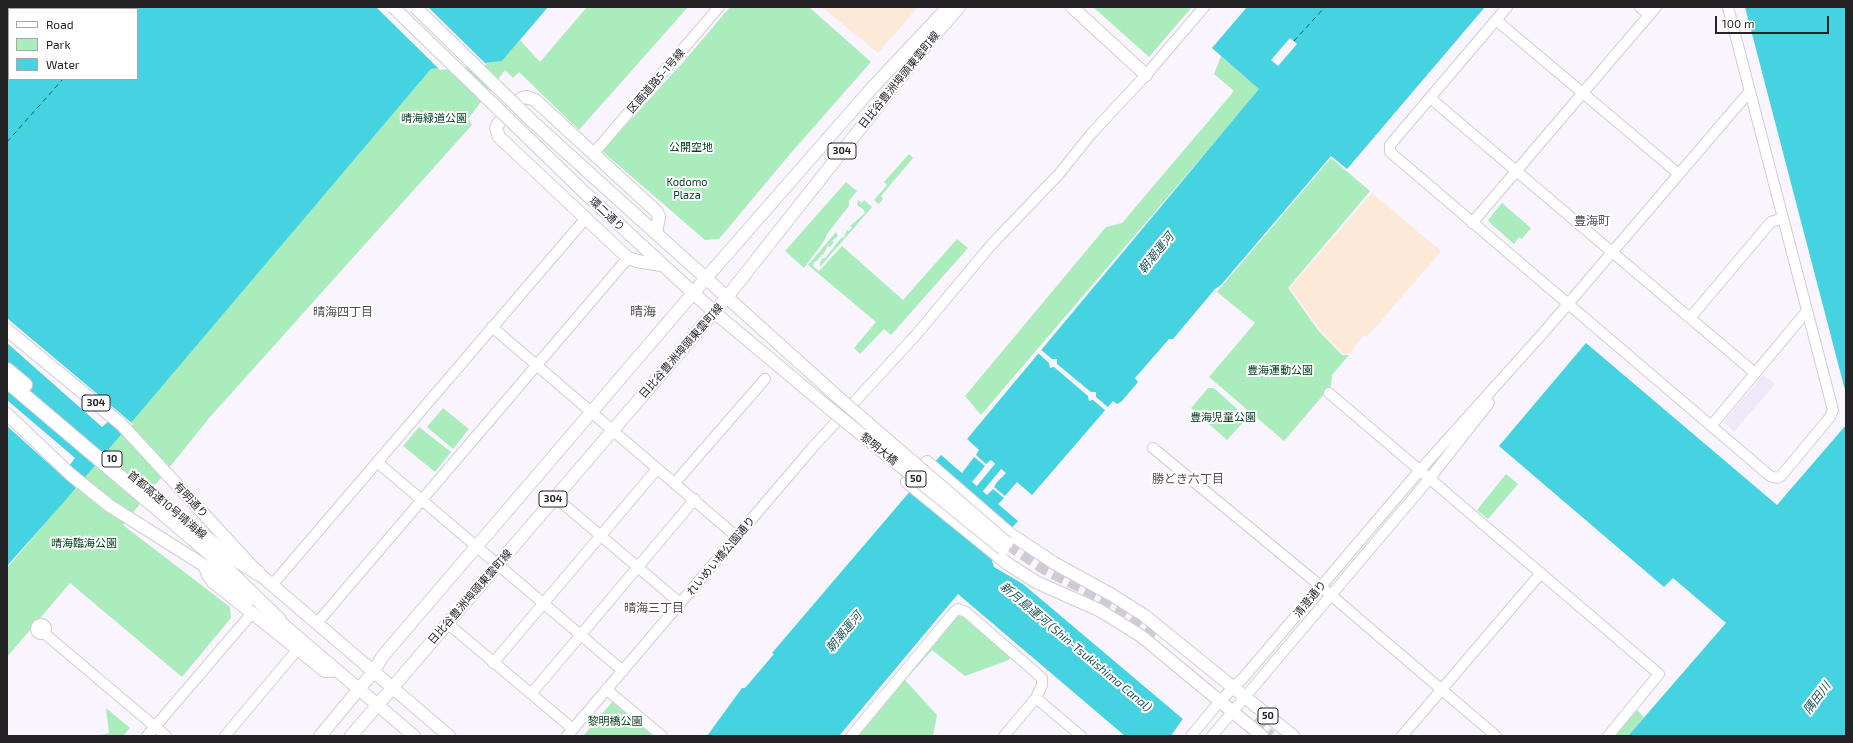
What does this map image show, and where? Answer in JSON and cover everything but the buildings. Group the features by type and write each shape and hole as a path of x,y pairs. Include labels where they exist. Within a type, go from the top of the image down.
{"highway":[{"name":"首都高速10号晴海線","path":"7,370 211,556"},
{"name":"首都高速10号晴海線","path":"7,382 211,556"},
{"name":"10","path":"211,556 258,573"},
{"name":"10","path":"211,556 279,620"}],"main road":[{"name":"環二通り","path":"393,7 661,265 714,312 830,409"},
{"name":"環二通り","path":"415,7 531,120 598,182 840,399"},
{"name":"日比谷豊洲埠頭東雲町線","path":"374,671 382,657 478,548 706,278 872,88 948,7"},
{"name":"日比谷豊洲埠頭東雲町線","path":"393,687 727,297 959,7"},
{"path":"1072,7 1146,75"},
{"path":"846,118 874,92 885,98"},
{"path":"656,233 659,217 657,212 535,100 530,98 522,98 496,128 499,137 628,258 661,265"},
{"name":"有明通り","path":"7,330 121,424 258,573 374,671"},
{"name":"黎明大橋","path":"830,409 1006,546 840,399"},
{"name":"50","path":"840,399 927,462 1026,546 1145,616 1293,736"},
{"name":"50","path":"830,409 907,482 995,554 1036,582 1086,604 1133,631 1258,733"},
{"path":"7,414 70,474 110,506 139,526 211,556 208,575 213,582 253,612 297,650 325,671 338,671"},
{"path":"1133,631 1136,620 1145,616"},
{"path":"279,620 414,736"},
{"name":"304","path":"320,736 374,671 449,736"},
{"name":"304","path":"351,736 393,687"},
{"path":"1258,733 1257,718 1266,715"}],"street":[{"name":"区画道路5-1号線","path":"593,154 718,7"},
{"name":"れいめい橋公園通り","path":"570,733 844,412 914,336 992,244 1041,194 1091,134 1146,75 1204,7"},
{"path":"1507,7 1390,145 1389,150 1472,223 1770,476 1777,478 1781,476 1830,417 1833,410 1728,7"},
{"path":"1472,223 1652,11 1640,7"},
{"path":"1496,20 1679,174"},
{"path":"1544,332 1750,91"},
{"path":"1430,98 1517,170 1755,373"},
{"path":"272,585 586,218"},
{"path":"1690,318 1771,222 1783,218"},
{"path":"317,623 628,258"},
{"path":"1711,426 1807,311"},
{"path":"492,327 737,537"},
{"name":"清澄通り","path":"1191,736 1220,701 1234,689 1420,470 1544,332"},
{"name":"清澄通り","path":"1212,736 1233,713 1243,697 1331,596 1430,478 1544,332"},
{"path":"679,478 765,379"},
{"path":"1329,393 1659,674 1608,736"},
{"path":"1153,448 1321,586 1496,736"},
{"path":"377,462 622,671"},
{"path":"493,663 657,469"},
{"path":"555,497 680,603"},
{"path":"531,694 580,634 695,500"},
{"path":"1402,736 1540,573"},
{"path":"851,736 954,612 958,610 966,612 1042,678 1042,685 1036,698 1004,736"},
{"path":"147,736 253,612"},
{"path":"447,623 531,694 570,733"},
{"path":"44,633 166,736"},
{"path":"225,736 297,650"},
{"path":"606,689 662,736"},
{"path":"1036,698 1081,736"}],"shaded area":[{"path":"822,7 918,7 878,53"},
{"path":"1372,193 1441,251 1367,337 1364,335 1349,354 1343,354 1319,329 1290,288"},
{"path":"1763,375 1775,384 1734,432 1723,422"}],"green space":[{"path":"587,7 688,7 579,130 519,72 513,78 505,70 468,119 472,125 210,417 123,525 230,607 231,618 182,677 70,583 7,657 7,568 431,69 502,61 520,40 540,62"},
{"path":"730,7 809,7 871,62 790,154 719,239 705,240 602,151 685,60"},
{"path":"1093,7 1192,7 1149,57"},
{"path":"1221,56 1260,89 981,415 965,396 1106,227 1122,223 1234,91 1214,74"},
{"path":"909,154 913,158 881,196 883,199 879,204 874,200 887,185 884,182"},
{"name":"豊海運動公園","path":"1331,158 1370,191 1288,288 1318,330 1342,355 1349,355 1332,375 1331,386 1284,441 1209,377 1255,323 1217,292"},
{"path":"846,182 857,191 849,201 849,206 827,234 824,241 804,268 785,251"},
{"path":"858,200 862,203 864,200 872,207 820,267 822,259 826,257 841,238 844,237 847,230 849,231 852,227 850,226 865,213 863,209 857,205"},
{"path":"1502,203 1531,228 1522,239 1519,237 1514,244 1488,220"},
{"path":"836,232 838,236 832,241 834,242 830,247 828,246 823,255 822,254 817,261 814,262 813,266 819,271 842,246 903,300 957,239 968,248 891,335 884,329 860,354 854,348 876,322 808,265"},
{"name":"豊海児童公園","path":"1208,388 1214,388 1247,418 1227,440 1191,408"},
{"path":"443,408 469,429 453,449 427,427"},
{"path":"419,427 451,452 435,472 403,446"},
{"path":"1506,474 1518,484 1488,519 1477,510"},
{"path":"958,612 1010,657 1009,660 965,676 932,650 905,680 937,715 933,736 854,736"},
{"name":"黎明橋公園","path":"613,701 655,736 583,736"},
{"path":"106,708 130,728 123,736 97,736 109,733"},
{"path":"1635,708 1644,717 1628,736 1612,736"}],"water":[{"path":"7,7 548,7 502,61 431,69 63,503 7,566"},
{"path":"1247,7 1485,7 1347,169 1331,156 1221,285 1215,289 1173,339 1169,339 1135,378 1138,382 1122,401 1117,404 1113,401 1032,495 1017,482 1005,496 994,487 1006,473 991,460 986,464 976,455 979,450 967,439 1259,89 1212,48"},
{"path":"1745,7 1846,7 1846,394"},
{"name":"隅田川","path":"1586,343 1777,505 1846,425 1846,736 1628,736 1726,623 1673,578 1664,587 1499,446"},
{"name":"新月島運河 (Shin-Tsukishima Canal)","path":"941,455 962,473 974,457 985,466 972,482 987,495 993,489 1004,498 998,504 1018,521 989,552 994,567 1023,584 1203,736 1125,736 958,594 839,736 707,736 742,688 745,688 774,654 772,653"}],"pier":[{"path":"376,7 428,7 487,65 440,70"},
{"path":"1290,38 1297,44 1278,66 1271,60"},
{"path":"7,314 8,319 133,424 124,434 109,421 102,427 7,343"},
{"path":"1040,349 1052,359 1057,359 1057,364 1091,392 1096,392 1096,397 1109,408 1106,411 1093,400 1089,401 1088,396 1054,367 1050,368 1049,363 1037,352"},
{"path":"7,400 75,458 69,466 85,480 77,489 7,426"},
{"path":"1184,717 1205,734 1205,736 1171,736"}],"waterway":[{"name":"朝潮運河","path":"973,497 1005,458"}],"ferry route":[{"path":"1294,41 1325,7"},
{"path":"7,142 62,80"}],"tunnel":[{"path":"1008,544 1045,569 1129,613 1159,634"},
{"path":"1253,722 1271,736"}],"district":[{"name":"豊海町","path":"1592,221"},
{"name":"晴海四丁目","path":"343,312"},
{"name":"晴海","path":"643,312"},
{"name":"勝どき六丁目","path":"1188,479"},
{"name":"晴海三丁目","path":"654,608"}],"park label":[{"name":"晴海緑道公園","path":"434,118"},
{"name":"公開空地","path":"691,147"},
{"name":"Kodomo Plaza","path":"687,188"},
{"name":"晴海臨海公園","path":"84,543"}]}
